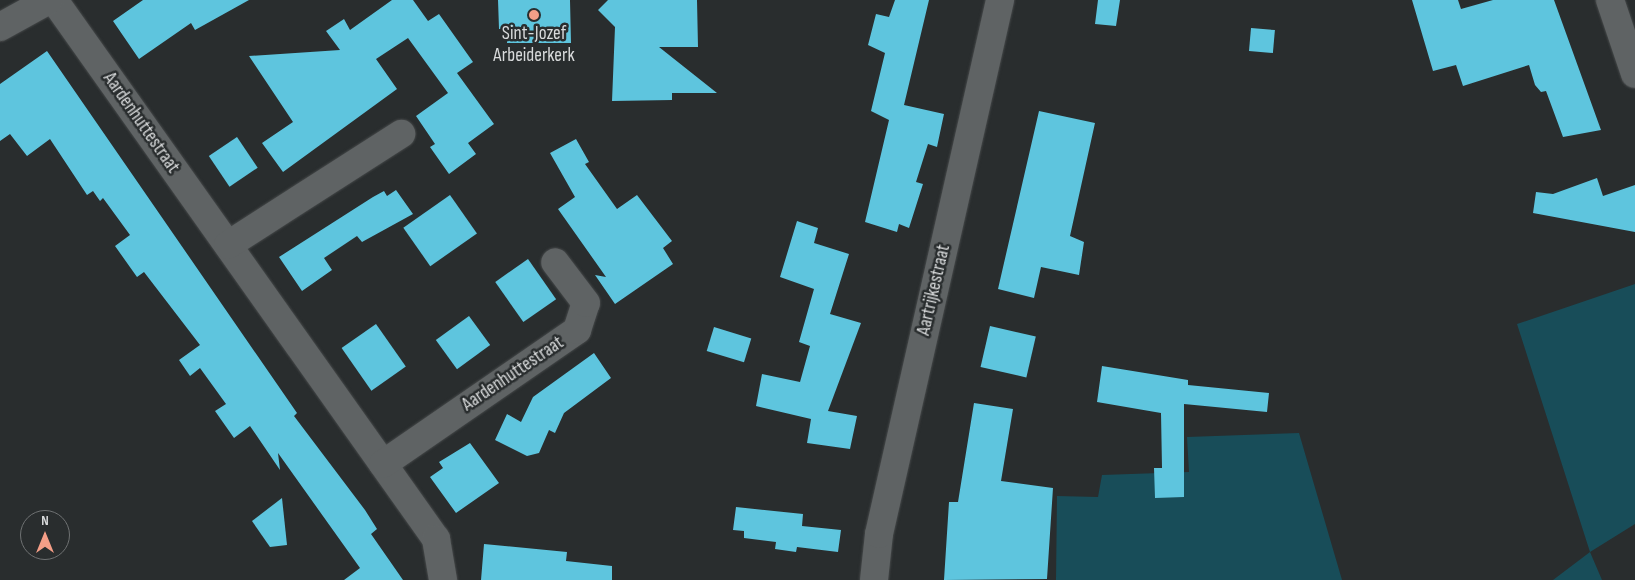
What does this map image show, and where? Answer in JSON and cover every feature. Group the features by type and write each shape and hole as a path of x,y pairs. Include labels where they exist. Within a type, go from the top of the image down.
{"street":[{"path":"0,28 49,0"},
{"name":"Aardenhuttestraat","path":"54,0 436,539 443,580"},
{"name":"Aartrijkestraat","path":"874,580 879,534 1000,0"},
{"path":"1610,0 1635,74"},
{"path":"228,245 401,134"},
{"name":"Aardenhuttestraat","path":"383,464 577,330 586,303 555,262"}],"shaded area":[{"path":"1635,284 1635,524 1590,552 1517,324"},
{"path":"1299,433 1342,580 1056,580 1057,496 1098,497 1102,475 1189,472 1187,437"},
{"path":"1590,552 1602,580 1553,580"}],"building":[{"path":"143,0 249,0 195,30 191,23 139,59 113,21"},
{"path":"392,0 413,0 428,21 439,14 473,62 457,73 494,124 468,143 476,154 449,174 430,147 435,144 416,116 448,93 408,38 376,59 397,89 283,172 262,143 293,122 249,56 340,50 326,31 344,19 350,30"},
{"name":"Sint-Jozef Arbeiderkerk","path":"498,0 570,0 571,43 507,43 507,29 499,29"},
{"path":"608,0 697,0 698,47 659,47 717,93 672,93 672,100 612,101 615,27 598,10"},
{"path":"895,0 929,0 904,105 944,114 937,147 928,144 916,182 923,184 909,228 899,224 897,232 865,222 889,120 871,111 885,53 868,45 876,14 889,17"},
{"path":"1098,0 1120,0 1116,26 1095,24"},
{"path":"1412,0 1458,0 1461,9 1493,0 1554,0 1601,130 1563,137 1546,91 1541,92 1535,85 1529,65 1463,86 1456,65 1433,71"},
{"path":"1251,28 1275,30 1273,53 1249,51"},
{"path":"47,51 297,413 294,416 365,510 377,529 371,534 403,580 344,580 360,568 278,453 280,470 250,426 234,438 215,411 226,404 200,368 190,376 179,360 200,345 144,272 137,277 115,246 130,235 103,198 100,201 93,191 87,195 50,139 27,156 10,134 0,141 0,84"},
{"path":"1039,111 1095,123 1070,236 1084,242 1079,275 1041,267 1034,298 998,289"},
{"path":"237,137 258,168 230,187 209,156"},
{"path":"576,139 589,162 585,164 617,209 637,195 672,241 663,248 673,264 615,304 595,275 606,277 558,209 575,197 550,153"},
{"path":"1597,178 1603,196 1635,185 1635,232 1533,213 1536,192 1553,194"},
{"path":"396,190 413,214 362,242 357,236 324,258 332,270 302,291 279,257 373,197 384,191 387,196"},
{"path":"450,195 477,234 430,266 403,228"},
{"path":"797,221 818,228 814,243 849,254 830,314 861,323 828,411 857,416 850,449 807,443 811,419 756,406 762,374 800,382 810,346 799,342 814,289 780,277"},
{"path":"528,259 556,299 523,322 495,282"},
{"path":"469,316 490,345 457,369 436,340"},
{"path":"376,324 406,367 371,391 342,348"},
{"path":"990,326 1036,337 1026,377 981,367"},
{"path":"714,327 751,338 744,362 707,351"},
{"path":"594,353 611,378 564,413 555,433 549,430 539,453 527,456 495,440 507,414 521,422 533,397"},
{"path":"1102,366 1188,380 1188,385 1269,393 1267,412 1184,404 1184,497 1155,498 1154,468 1162,468 1161,413 1097,402"},
{"path":"974,403 1013,409 1001,481 1053,488 1047,579 944,580 949,502 958,502"},
{"path":"470,443 499,483 456,513 430,477 443,468 439,462"},
{"path":"282,498 287,545 270,547 252,521"},
{"path":"736,507 803,514 802,526 841,530 838,552 797,547 796,552 775,549 776,542 744,538 744,531 733,530"},
{"path":"484,544 567,552 566,561 612,566 612,580 481,580"}],"place":[{"name":"Sint-Jozef Arbeiderkerk","path":"534,15"}]}
